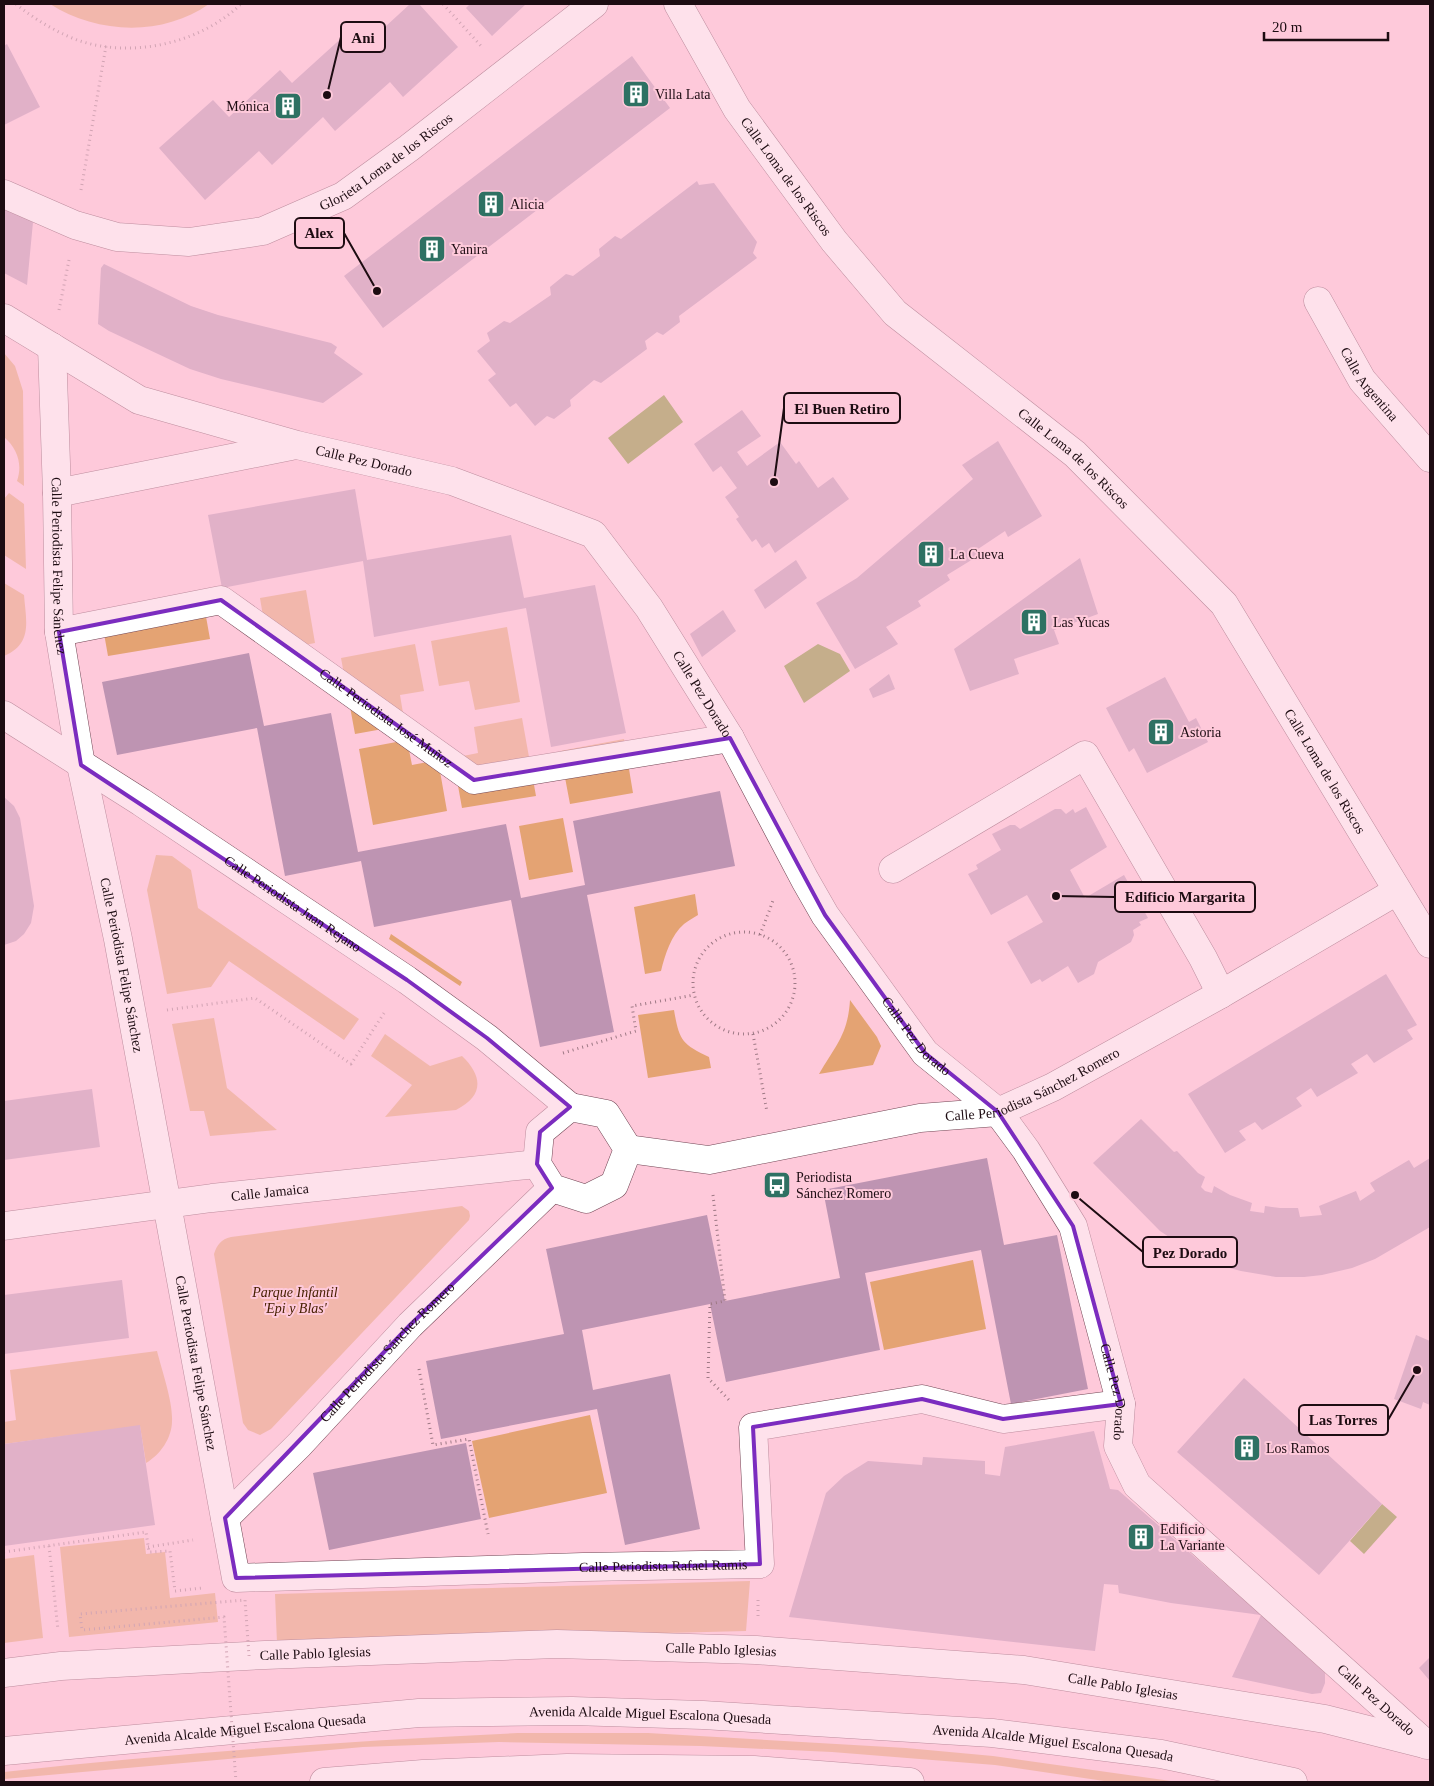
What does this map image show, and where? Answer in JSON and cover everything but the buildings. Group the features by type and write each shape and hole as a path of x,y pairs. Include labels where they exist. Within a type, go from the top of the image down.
{"street":[{"name":"Glorieta Loma de los Riscos","path":"4,194 75,225 117,237 189,242 263,231 343,196 417,142 594,4"},
{"name":"Calle Loma de los Riscos","path":"678,4 737,108 834,241 895,313 1075,454 1224,604 1430,944"},
{"name":"Calle Argentina","path":"1318,302 1362,380 1430,458"},
{"name":"Calle Pez Dorado","path":"4,318 139,400 297,444 452,481 593,534 649,608 730,738 805,880 826,915 925,1053 998,1112 1026,1150 1073,1226 1121,1404 1118,1446 1137,1485 1429,1746"},
{"name":"Calle Periodista Felipe Sánchez","path":"52,348 59,632 81,765 118,939 236,1578"},
{"name":"Calle Pez Dorado","path":"57,493 297,444"},
{"name":"Calle Periodista José Muñoz","path":"59,632 221,600 474,780 730,738"},
{"name":"Calle Periodista Juan Rejano","path":"4,715 141,802 407,980 487,1038 570,1107"},
{"path":"893,869 1085,755 1203,958 1221,994"},
{"name":"Calle Periodista Sánchez Romero","path":"628,1149 709,1160 920,1118 998,1112 1053,1086 1221,994 1397,891"},
{"path":"570,1107 606,1114 628,1149 614,1185 586,1199 552,1188 537,1164 540,1132 570,1107"},
{"name":"Calle Jamaica","path":"4,1226 212,1198 537,1164"},
{"name":"Calle Periodista Sánchez Romero","path":"227,1526 410,1325 552,1188"},
{"path":"753,1427 922,1399 1003,1419 1121,1404"},
{"name":"Calle Periodista Rafael Ramis","path":"236,1578 495,1569 760,1564 753,1427"},
{"name":"Calle Pablo Iglesias","path":"4,1673 61,1666 249,1656 557,1644 756,1650 1024,1670 1325,1719 1429,1746"},
{"name":"Avenida Alcalde Miguel Escalona Quesada","path":"4,1751 419,1713 572,1711 703,1715 992,1733 1161,1754 1293,1782"},
{"path":"324,1782 424,1774 568,1768 910,1782"}],"path":[{"path":"16,4 43,24 73,38 106,46 140,48 174,42 205,29 241,4"},
{"path":"442,4 462,26"},
{"path":"52,348 106,46"},
{"path":"744,932 760,935 775,942 786,955 793,970 795,987 791,1003 782,1018 769,1028 753,1034 737,1034 722,1030 709,1021 700,1009 694,995 693,979 696,964 704,951 715,940 729,934 744,932"},
{"path":"132,1015 254,998 351,1064 407,980"},
{"path":"520,1066 636,1031 632,1006 694,995"},
{"path":"753,1034 774,1147"},
{"path":"709,1160 725,1301 710,1304 708,1378 753,1427"},
{"path":"410,1325 434,1445 469,1439 495,1569"},
{"path":"148,1547 227,1526"},
{"path":"4,1552 146,1532 149,1552 170,1550 175,1591 230,1584 236,1578"},
{"path":"49,1546 61,1666"},
{"path":"756,1650 760,1564"},
{"path":"236,1782 224,1617 82,1630 80,1614 245,1600 249,1656"}],"highlighted area":[{"path":"221,600 474,780 730,738 825,915 925,1053 998,1112 1073,1226 1121,1404 1003,1419 922,1399 753,1427 760,1564 236,1578 225,1518 410,1325 552,1188 537,1164 540,1132 570,1107 487,1038 407,980 81,765 59,632"}],"green space":[{"path":"50,4 209,4 191,15 171,22 130,28 88,21 68,14"},
{"path":"4,353 15,366 23,391 24,486 17,481 19,475 18,457 9,441 4,437"},
{"path":"9,493 24,504 26,569 4,555 4,499"},
{"path":"4,583 24,595 26,631 20,645 4,656"},
{"path":"306,590 315,643 269,652 260,598"},
{"path":"205,611 210,639 108,656 103,628"},
{"path":"507,627 520,702 475,710 469,681 439,686 431,641"},
{"path":"415,644 424,691 400,695 405,725 355,734 341,658"},
{"path":"522,718 536,796 462,808 453,758 478,753 474,727"},
{"path":"624,739 633,793 570,804 560,751"},
{"path":"407,740 412,765 438,760 447,811 373,825 359,749"},
{"path":"563,818 573,872 529,880 519,826"},
{"path":"156,855 172,856 191,870 198,908 359,1019 344,1040 229,961 211,987 167,994 147,890"},
{"path":"695,894 698,915 684,924 675,934 661,971 645,974 634,907"},
{"path":"391,934 462,982 460,986 389,939"},
{"path":"850,1000 877,1037 881,1046 873,1065 819,1074 844,1031"},
{"path":"674,1010 683,1040 692,1048 709,1057 711,1068 648,1078 638,1015"},
{"path":"214,1018 227,1088 277,1130 210,1136 204,1111 190,1111 172,1024"},
{"path":"385,1034 430,1066 462,1056 469,1063 477,1078 476,1092 472,1098 456,1110 385,1117 412,1085 371,1056"},
{"name":"Parque Infantil 'Epi y Blas'","path":"462,1206 469,1211 469,1220 271,1429 260,1435 248,1430 243,1423 214,1254 220,1243 231,1237"},
{"path":"973,1260 986,1329 884,1350 870,1282"},
{"path":"157,1351 172,1413 170,1434 160,1451 151,1460 146,1463 140,1426 4,1444 4,1422 16,1420 10,1370"},
{"path":"590,1415 607,1493 489,1518 472,1441"},
{"path":"144,1538 146,1554 165,1552 170,1598 215,1593 218,1622 69,1637 60,1547"},
{"path":"34,1555 43,1638 4,1643 4,1559"},
{"path":"750,1581 746,1631 277,1643 275,1594"},
{"path":"518,1733 648,1733 906,1748 993,1756 1178,1782 1111,1782 995,1765 832,1752 701,1746 499,1742 363,1747 4,1779 4,1772 196,1753"}],"shaded area":[{"path":"664,395 683,422 628,464 608,438"},
{"path":"818,644 840,654 850,671 804,703 784,666"},
{"path":"1382,1504 1397,1517 1364,1554 1350,1541"}],"place":[{"name":"Villa Lata","path":"636,94"},
{"name":"Ani","path":"327,95"},
{"name":"Mónica","path":"288,106"},
{"name":"Alicia","path":"491,204"},
{"name":"Yanira","path":"432,249"},
{"name":"Alex","path":"377,291"},
{"name":"El Buen Retiro","path":"774,482"},
{"name":"La Cueva","path":"931,554"},
{"name":"Las Yucas","path":"1034,622"},
{"name":"Astoria","path":"1161,732"},
{"name":"Edificio Margarita","path":"1056,896"},
{"name":"Periodista Sánchez Romero","path":"777,1185"},
{"name":"Pez Dorado","path":"1075,1195"},
{"name":"Las Torres","path":"1417,1370"},
{"name":"Los Ramos","path":"1247,1448"},
{"name":"Edificio La Variante","path":"1141,1537"}]}
